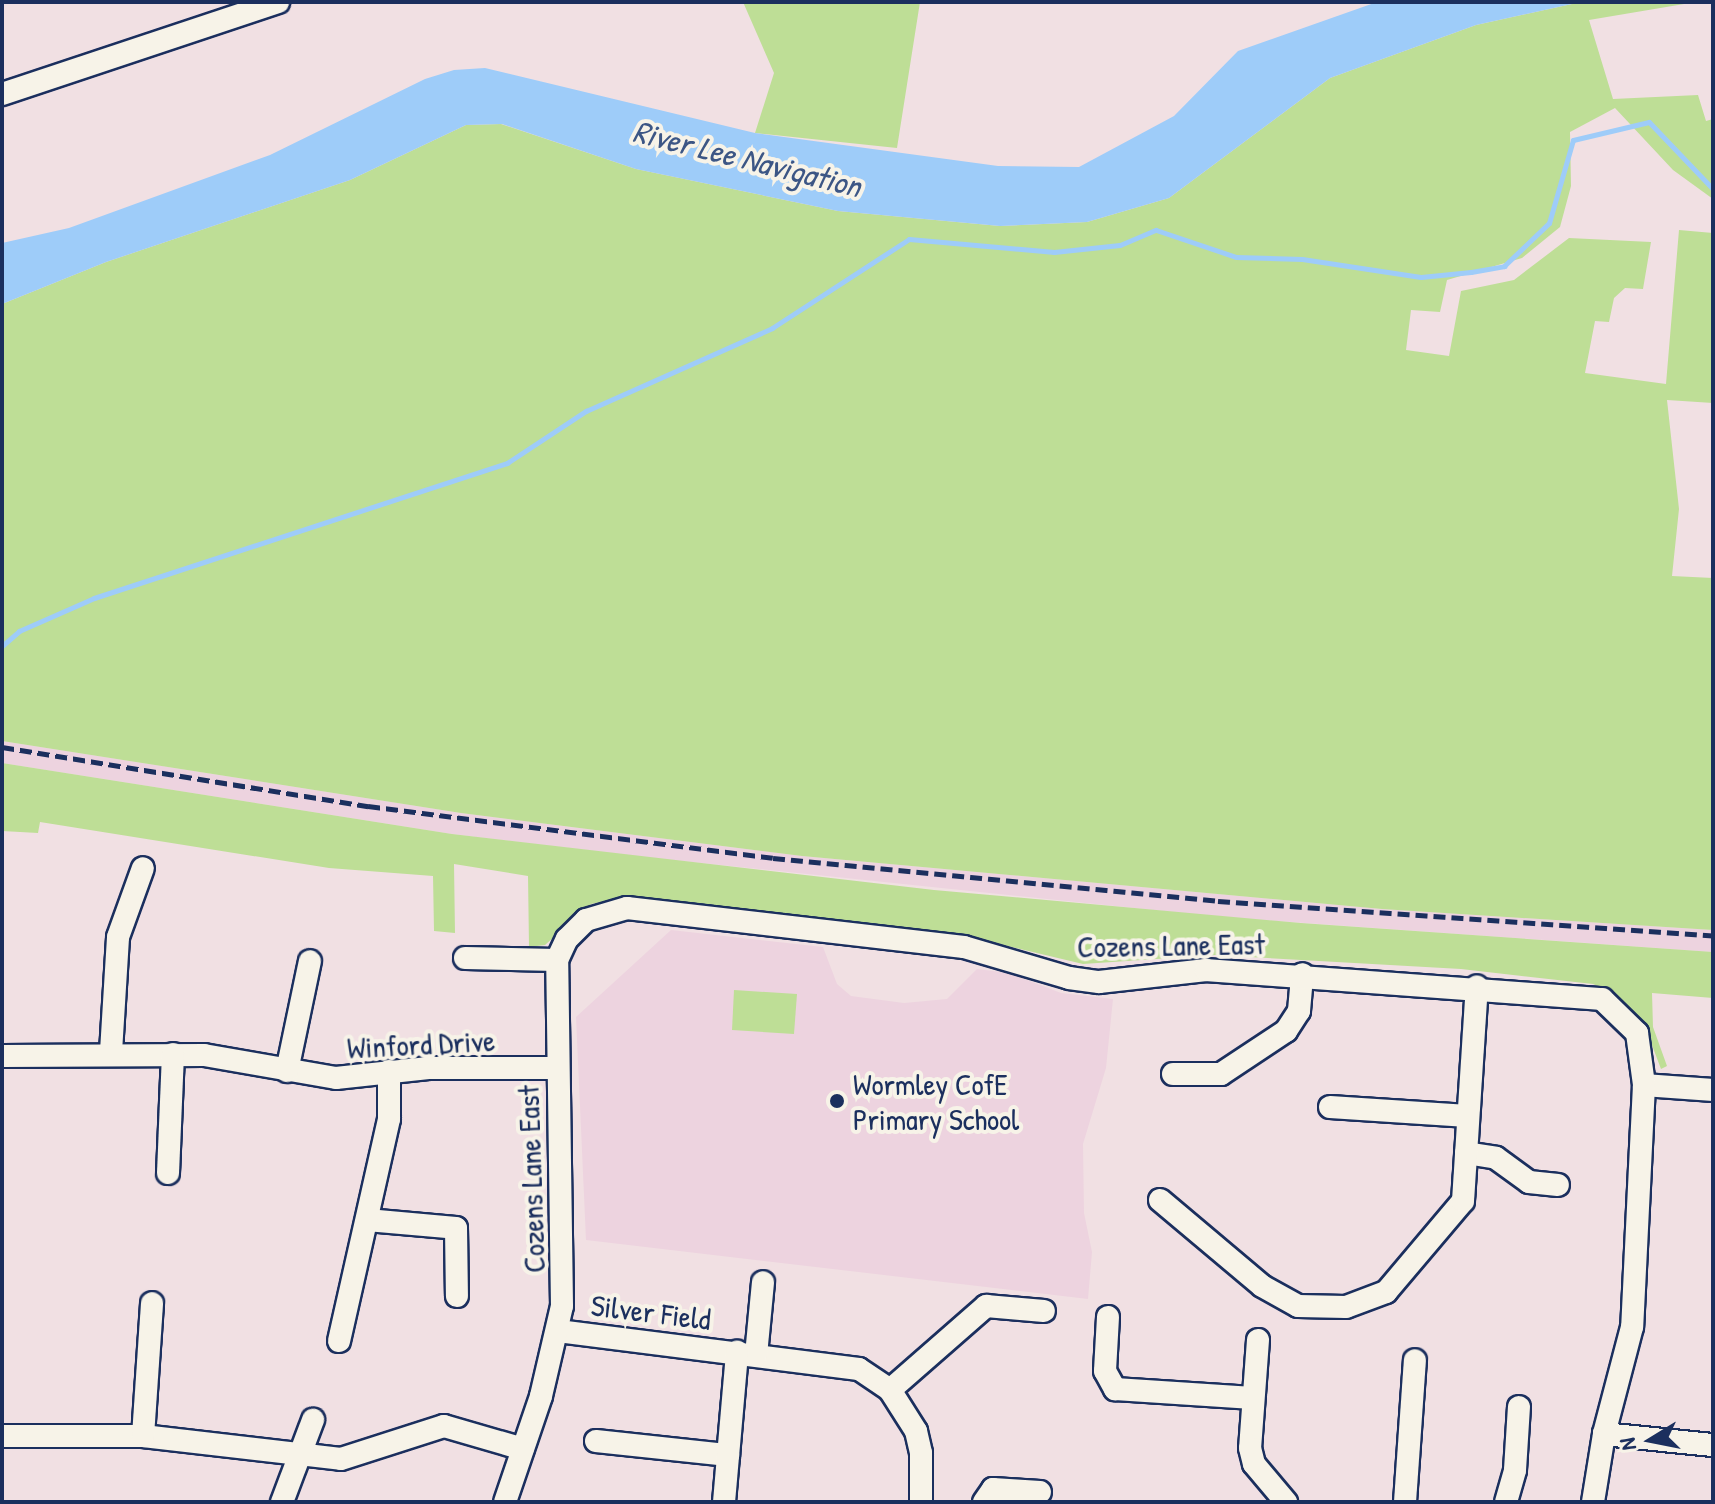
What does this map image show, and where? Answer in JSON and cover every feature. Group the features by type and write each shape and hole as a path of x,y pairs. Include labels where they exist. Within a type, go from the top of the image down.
{"street":[{"path":"2,94 278,2"},
{"path":"111,1052 118,937 143,868"},
{"name":"Cozens Lane East","path":"505,1502 558,1331 564,1260 557,1068 557,960 567,939 586,920 627,908 964,947 1069,978 1099,982 1206,970 1477,986 1602,999 1637,1033 1644,1085 1632,1327 1604,1434 1593,1502"},
{"path":"465,958 557,960"},
{"path":"287,1071 310,961"},
{"path":"1173,1074 1221,1074 1286,1031 1299,1011 1302,974"},
{"path":"1160,1200 1278,1298 1298,1306 1346,1307 1368,1303 1386,1292 1450,1223 1463,1201 1477,986"},
{"name":"Winford Drive","path":"2,1056 111,1052 220,1056 336,1078 389,1071 557,1068"},
{"path":"168,1173 173,1054"},
{"path":"339,1341 389,1119 389,1071"},
{"path":"1644,1085 1713,1090"},
{"path":"1330,1107 1468,1116"},
{"path":"1466,1153 1496,1158 1529,1182 1558,1185"},
{"path":"367,1220 456,1228 457,1296"},
{"name":"Silver Field","path":"724,1502 728,1455 746,1353 763,1282"},
{"path":"143,1436 152,1303"},
{"path":"890,1390 986,1306 1044,1311"},
{"path":"1108,1317 1105,1371 1115,1389 1253,1398"},
{"name":"Silver Field","path":"558,1331 848,1366 890,1390 916,1431 921,1453 921,1502"},
{"path":"1258,1340 1253,1398 1254,1464 1286,1502"},
{"path":"1405,1502 1415,1360"},
{"path":"1506,1502 1515,1470 1519,1407"},
{"path":"282,1502 313,1420"},
{"path":"2,1436 143,1436 351,1458 444,1426 523,1449"},
{"path":"1604,1434 1713,1445"},
{"path":"596,1441 728,1455"},
{"path":"984,1502 993,1489 1040,1492"}],"shaded area":[{"path":"2,741 461,813 802,856 1382,909 1713,930 1713,952 1221,917 452,834 2,763"},
{"name":"Wormley CofE Primary School","path":"671,930 823,947 837,984 851,996 904,1003 947,999 977,969 1009,973 1061,993 1113,999 1106,1068 1083,1144 1084,1213 1092,1252 1088,1299 586,1240 576,1017"}],"green space":[{"path":"743,2 920,2 897,148 755,133 774,73"},
{"path":"1581,2 1696,2 1589,20 1613,99 1698,95 1706,121 1713,119 1713,199 1673,170 1615,108 1570,132 1571,186 1560,227 1522,258 1447,280 1440,312 1411,310 1406,350 1449,356 1461,291 1514,280 1569,238 1651,242 1643,289 1625,288 1614,298 1609,322 1595,321 1585,373 1666,384 1679,230 1713,233 1713,403 1667,400 1679,509 1672,576 1713,578 1713,930 1382,909 802,856 461,813 2,741 2,304 106,262 350,180 466,125 501,124 636,169 838,211 1000,226 1087,222 1169,198 1330,78 1476,25"},
{"path":"2,763 452,834 934,890 1301,923 1713,952 1713,998 1652,993 1653,1027 1667,1066 1661,1069 1647,1032 1616,994 1593,984 1461,969 1215,955 1083,964 966,936 625,897 591,904 545,945 529,947 528,876 454,864 455,933 434,931 433,876 329,868 40,822 38,833 2,831"},
{"path":"734,990 797,994 794,1034 732,1030"}],"water":[{"name":"River Lee Navigation","path":"1377,2 1581,2 1476,25 1330,78 1169,198 1087,222 1000,226 838,211 636,169 502,124 466,125 350,180 106,262 2,304 2,243 69,228 270,155 425,79 454,70 485,68 755,133 998,166 1079,167 1174,116 1238,51"}],"waterway":[{"path":"2,646 19,631 94,598 507,463 586,411 772,328 909,239 1054,252 1120,245 1156,230 1236,257 1302,259 1421,277 1471,272 1504,266 1549,223 1573,140 1649,122 1713,189"}],"railway":[{"path":"2,747 368,806 773,858 1218,901 1713,936"}],"place":[{"name":"Wormley CofE Primary School","path":"837,1101"}]}
